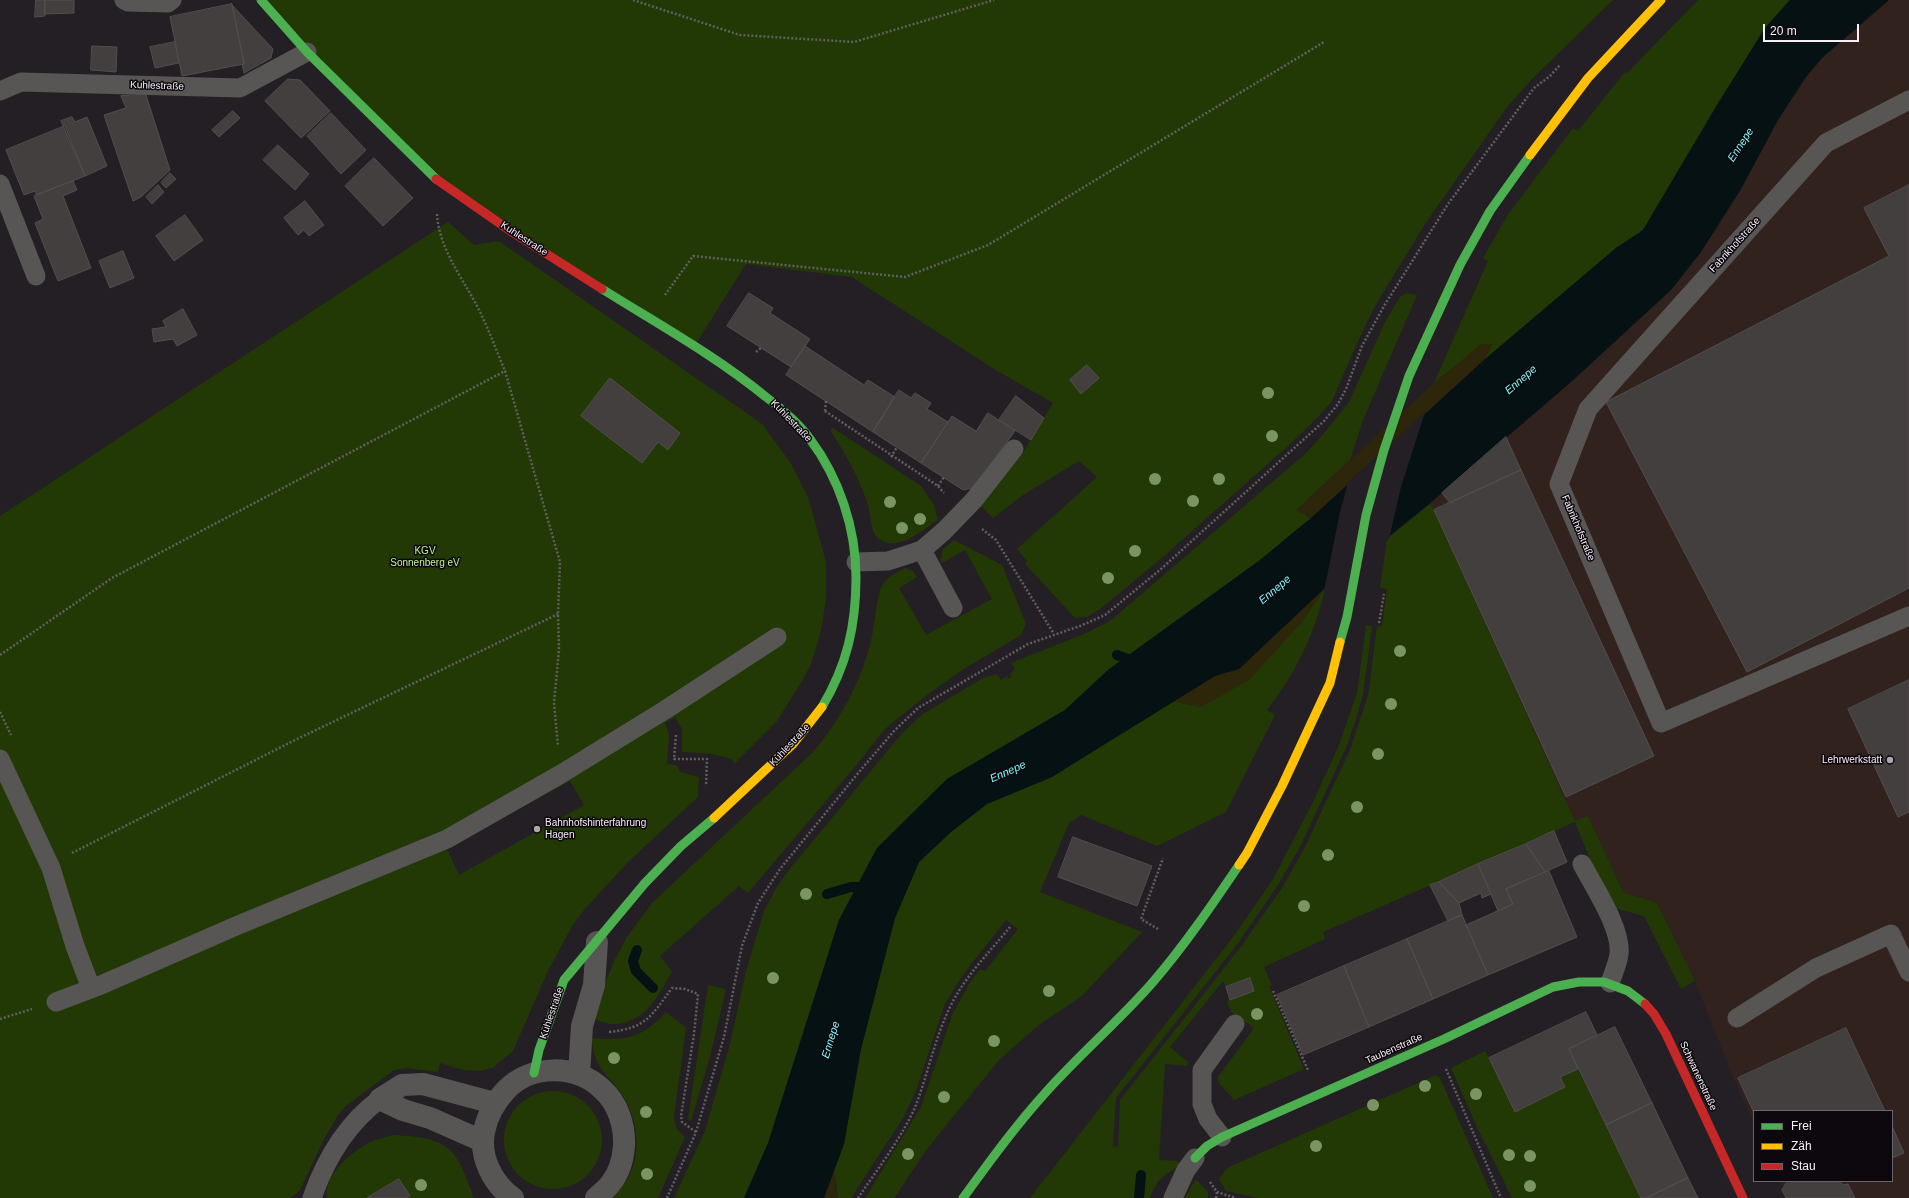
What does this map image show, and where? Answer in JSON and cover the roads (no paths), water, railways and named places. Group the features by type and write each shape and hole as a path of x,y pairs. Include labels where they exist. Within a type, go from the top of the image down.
{"street":[{"name":"Kuhlestraße","path":"261,0 307,52 430,175 512,232 738,374 772,401 810,438 828,468 841,494 851,530 856,562 856,599 849,648 834,686 816,716 793,744 681,846 615,917 597,942 564,980 539,1050 534,1073"},
{"path":"964,1198 1011,1133 1065,1071 1128,1010 1184,944 1225,887 1246,853 1282,786 1325,695 1336,664 1347,618 1366,515 1384,450 1409,376 1430,327 1460,265 1490,211 1514,175 1588,78 1661,0"},
{"path":"579,1074 582,1026 594,985 597,942"},
{"name":"Taubenstraße","path":"1195,1158 1207,1146 1222,1137 1435,1043 1553,987 1570,982 1585,980 1610,983"},
{"name":"Schwanenstraße","path":"1610,983 1625,989 1638,997 1650,1009 1666,1034 1743,1198"},
{"path":"506,1196 489,1169 482,1141 486,1120 494,1103 513,1083 534,1073 558,1070 579,1074 602,1089 618,1109 625,1134 623,1159 612,1182 596,1198"},
{"path":"380,1099 402,1085 423,1084 494,1103"},
{"path":"380,1099 403,1110 430,1118 482,1141"}],"lane":[{"path":"124,0 128,2 168,3 172,0"},
{"name":"Kuhlestraße","path":"0,91 21,82 240,88 307,52"},
{"name":"Fabrikhofstraße","path":"1909,100 1826,143 1588,409 1559,484 1661,723 1909,616"},
{"path":"0,184 36,276"},
{"path":"856,562 888,561 922,550 944,531 974,500 1014,449"},
{"path":"922,550 953,608"},
{"path":"56,1002 447,839 561,774 665,710 777,637"},
{"path":"0,759 51,868 75,946 91,988"},
{"path":"1582,864 1619,940 1619,955 1610,983"},
{"path":"1737,1018 1816,968 1891,934 1909,972"},
{"path":"1222,1137 1208,1119 1202,1104 1202,1070 1235,1024"},
{"path":"312,1198 316,1186 343,1134 362,1112 380,1099"},
{"path":"1173,1198 1186,1170 1195,1158"}],"water":[{"name":"Ennepe","path":"1790,0 1889,0 1822,58 1806,77 1778,120 1741,189 1701,252 1671,290 1571,382 1429,504 1325,588 1239,669 1215,676 1052,777 987,804 951,832 919,862 895,918 861,1049 844,1144 824,1198 744,1198 768,1143 839,920 877,848 947,779 1065,710 1108,670 1260,560 1311,518 1484,360 1616,248 1643,230 1717,105 1765,28"}],"waterway":[{"path":"1117,655 1138,663"},
{"path":"827,894 851,887 870,887"},
{"path":"637,950 633,961 636,971 653,988"},
{"path":"1139,1198 1141,1175"}],"place":[{"name":"Lehrwerkstatt","path":"1890,760"},
{"name":"Bahnhofshinterfahrung Hagen","path":"537,829"}],"park label":[{"name":"KGV Sonnenberg eV","path":"425,556"}]}
